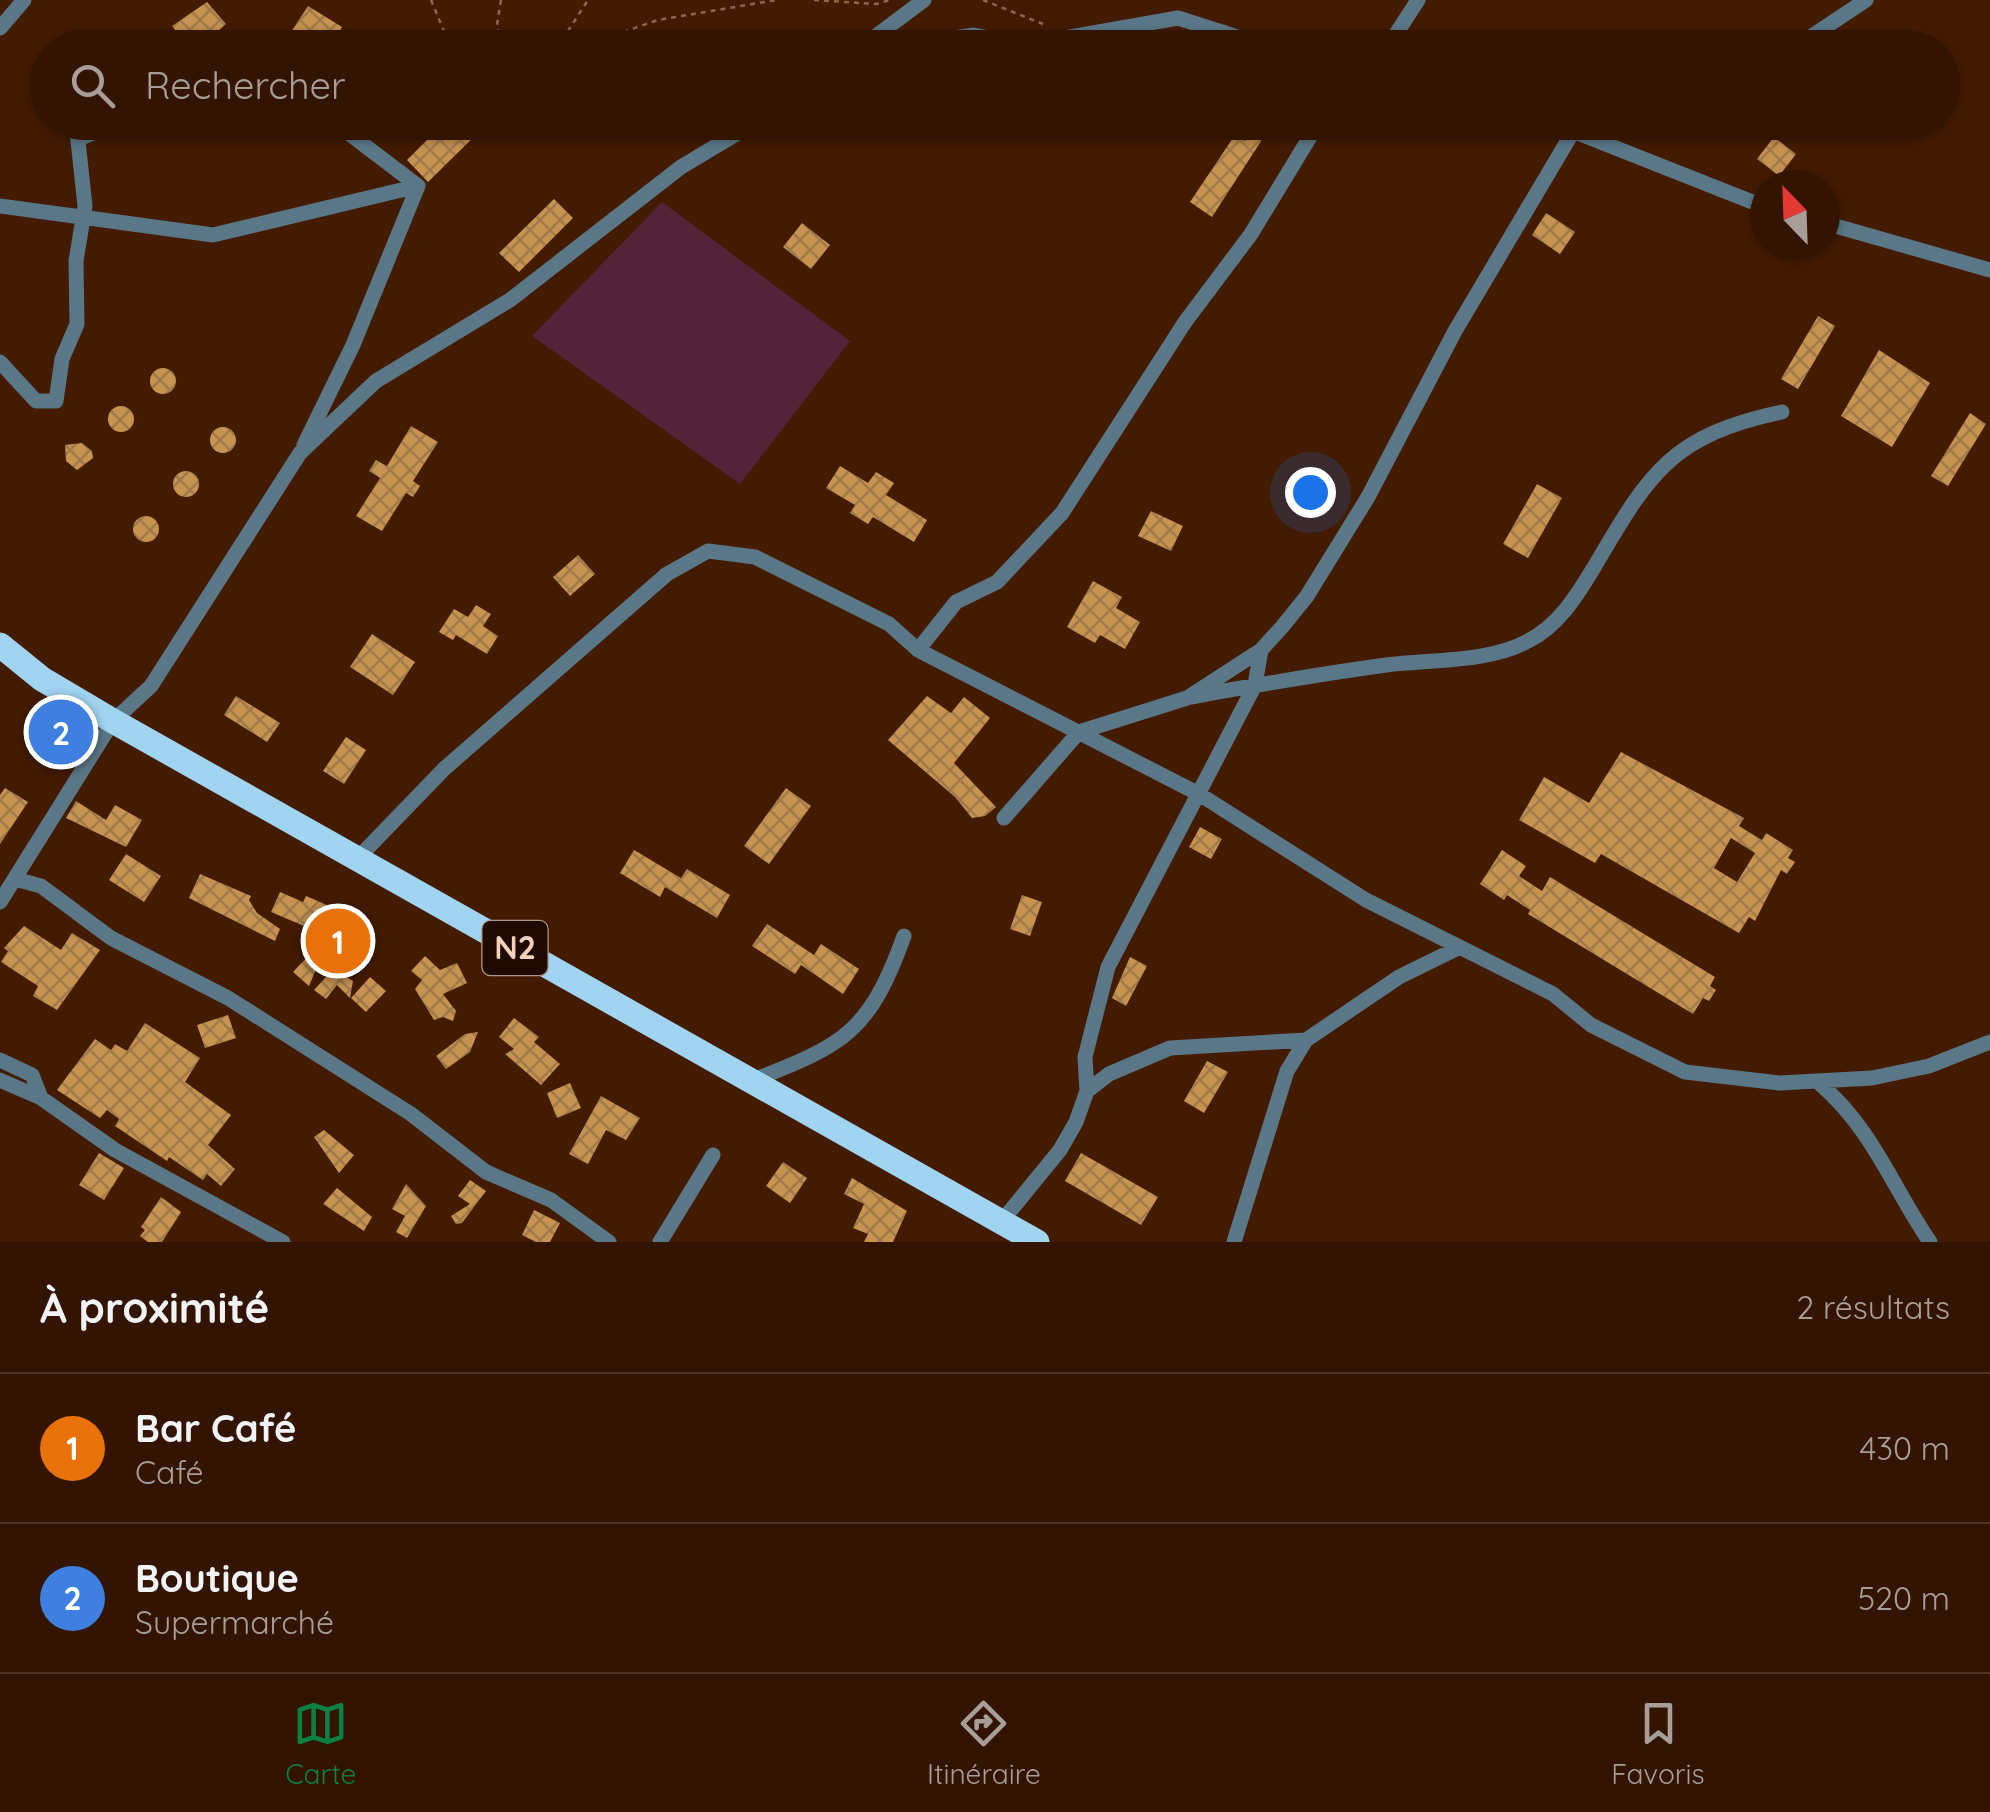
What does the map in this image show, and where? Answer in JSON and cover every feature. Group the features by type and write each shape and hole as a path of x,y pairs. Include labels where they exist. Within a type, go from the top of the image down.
{"highway":[{"name":"N2","path":"0,645 42,679 113,720 1037,1242"}],"street":[{"path":"0,28 24,0"},
{"path":"884,30 924,0"},
{"path":"1399,30 1418,0"},
{"path":"1821,30 1866,0"},
{"path":"1107,30 1178,18 1216,30"},
{"path":"0,362 36,401 56,401 62,359 77,324 76,260 83,217 80,140"},
{"path":"359,140 418,186"},
{"path":"300,453 376,381 510,300 681,167 726,140"},
{"path":"918,650 956,602 997,582 1062,513 1186,322 1252,234 1308,140"},
{"path":"1187,698 1261,650 1307,596 1368,497 1455,331 1571,140"},
{"path":"1611,140 1750,200"},
{"path":"6,888 113,720 151,686 300,453 352,346 418,186"},
{"path":"0,206 213,235 418,186"},
{"path":"1840,227 1990,270"},
{"path":"1004,818 1079,732 1187,698 1459,658 1526,642 1571,605 1648,478 1713,433 1738,421 1782,412"},
{"path":"356,859 444,769 667,574 708,551 755,557 889,624 918,650 1200,794 1366,900 1553,994 1591,1025 1685,1072 1819,1083 1872,1078 1928,1066 1990,1042"},
{"path":"1088,1091 1085,1058 1108,968 1255,685 1261,650"},
{"path":"6,888 41,886 111,938 228,998 412,1114 486,1172 551,1200 609,1242"},
{"path":"751,1081 825,1052 862,1019 886,986 904,936"},
{"path":"1234,1242 1288,1071 1306,1040 1399,977 1458,948"},
{"path":"1002,1221 1060,1150 1088,1091 1109,1074 1170,1048 1306,1040"},
{"path":"0,1060 32,1075 41,1098"},
{"path":"0,1080 41,1098 115,1150 284,1242"},
{"path":"1819,1083 1848,1108 1875,1144 1889,1176 1930,1242"},
{"path":"660,1242 714,1155"}],"path":[{"path":"431,0 444,30"},
{"path":"498,30 500,0"},
{"path":"569,30 588,0"},
{"path":"752,6 755,0"},
{"path":"629,30 658,20 776,0"},
{"path":"814,0 876,4 890,0"},
{"path":"982,0 1057,30"},
{"path":"369,147 377,140"}],"shaded area":[{"path":"662,202 850,341 740,484 532,336"}],"building":[{"path":"207,2 226,24 219,30 175,30 172,26"},
{"path":"308,6 342,27 340,30 292,30"},
{"path":"427,140 471,140 428,182 407,160"},
{"path":"1232,140 1262,140 1212,217 1190,202"},
{"path":"1772,140 1778,140 1796,154 1784,170 1771,170 1757,159"},
{"path":"554,199 573,218 519,272 499,253"},
{"path":"1546,213 1575,232 1560,254 1532,235"},
{"path":"802,223 830,245 811,269 783,247"},
{"path":"1818,316 1835,326 1798,389 1781,379"},
{"path":"1879,350 1930,383 1892,447 1841,416"},
{"path":"163,368 172,372 176,381 172,390 163,394 154,390 150,381 154,372"},
{"path":"121,406 130,410 134,419 130,428 121,432 112,428 108,419 112,410"},
{"path":"1970,413 1986,424 1948,486 1931,476"},
{"path":"411,426 438,442 413,481 420,486 413,497 406,493 382,531 356,516 380,478 369,471 376,460 387,466"},
{"path":"223,427 232,431 236,440 232,449 223,453 214,449 210,440 214,431"},
{"path":"82,443 92,451 93,458 77,470 66,461 65,445"},
{"path":"840,466 868,483 876,472 894,483 886,495 927,520 914,542 873,517 868,524 850,513 855,505 826,488"},
{"path":"186,471 195,475 199,484 195,493 186,497 177,493 173,484 177,475"},
{"path":"1537,484 1562,498 1528,558 1503,544"},
{"path":"1151,511 1183,526 1171,551 1138,536"},
{"path":"146,516 155,520 159,529 155,538 146,542 137,538 133,529 137,520"},
{"path":"578,555 595,574 570,596 553,577"},
{"path":"1093,581 1122,597 1116,608 1140,622 1125,649 1100,635 1095,643 1067,627"},
{"path":"476,605 491,614 483,626 498,636 487,654 456,635 453,640 439,632 454,609 468,617"},
{"path":"372,634 415,662 393,695 350,667"},
{"path":"236,696 280,723 267,742 224,715"},
{"path":"927,696 951,713 964,697 990,718 954,763 996,807 985,816 972,818 955,797 888,740"},
{"path":"346,737 366,750 344,784 323,771"},
{"path":"1621,752 1744,818 1739,826 1762,840 1766,833 1793,850 1788,858 1795,862 1787,874 1781,870 1755,921 1749,917 1739,933 1601,854 1595,863 1519,820 1544,777 1589,803","holes":["1731,838 1755,853 1737,882 1714,868"]},
{"path":"5,788 28,802 0,844 0,795"},
{"path":"786,788 811,806 769,864 744,846"},
{"path":"76,801 106,820 115,805 142,820 126,847 66,818"},
{"path":"1200,827 1222,839 1211,859 1189,847"},
{"path":"634,850 681,878 687,869 730,895 717,918 665,887 660,897 620,873"},
{"path":"1502,850 1526,866 1519,876 1542,891 1550,877 1715,977 1710,986 1716,990 1709,1001 1703,998 1693,1014 1528,914 1530,910 1507,895 1504,900 1480,884"},
{"path":"126,854 161,876 144,902 109,880"},
{"path":"200,874 251,896 249,900 257,913 280,929 275,941 189,898"},
{"path":"280,892 303,902 306,896 341,911 330,937 271,912"},
{"path":"1022,895 1042,902 1030,936 1010,929"},
{"path":"767,924 814,955 821,944 859,969 843,994 801,965 795,974 752,946"},
{"path":"24,926 61,950 72,933 100,950 57,1010 33,996 38,986 1,962 8,951 4,948"},
{"path":"310,954 353,981 350,998 337,985 326,999 314,990 327,976 317,967 309,986 293,972"},
{"path":"425,956 440,970 457,963 467,983 443,994 456,1011 453,1021 443,1017 434,1020 415,989 422,980 411,971"},
{"path":"1130,957 1147,966 1126,1006 1112,998"},
{"path":"370,977 386,991 366,1012 351,998"},
{"path":"228,1015 236,1038 205,1048 197,1025"},
{"path":"514,1018 539,1037 534,1042 560,1064 541,1085 505,1054 514,1049 499,1037"},
{"path":"145,1023 200,1058 185,1082 231,1115 208,1145 235,1169 221,1186 207,1174 203,1180 169,1157 167,1161 115,1126 119,1119 107,1110 100,1118 57,1090 95,1039 111,1050 115,1044 127,1051"},
{"path":"478,1032 470,1052 446,1069 436,1056 465,1034"},
{"path":"1207,1061 1228,1072 1204,1113 1184,1101"},
{"path":"570,1083 581,1108 557,1118 547,1093"},
{"path":"601,1096 640,1118 626,1140 606,1130 588,1164 569,1154"},
{"path":"324,1130 354,1155 339,1173 314,1137"},
{"path":"99,1153 124,1168 104,1200 79,1185"},
{"path":"1081,1153 1158,1197 1141,1225 1065,1181"},
{"path":"783,1162 807,1178 790,1203 766,1186"},
{"path":"852,1178 907,1211 893,1242 864,1242 868,1234 853,1228 864,1204 844,1194"},
{"path":"470,1180 486,1191 462,1223 456,1224 451,1216 470,1204 458,1196"},
{"path":"406,1184 426,1206 407,1238 396,1232 405,1216 392,1209"},
{"path":"337,1188 372,1217 364,1231 323,1204"},
{"path":"161,1197 181,1212 162,1242 148,1242 140,1236 145,1230 141,1227"},
{"path":"534,1210 560,1223 550,1242 536,1242 522,1235"}],"place":[{"name":"Boutique","path":"61,732"},
{"name":"Bar Café","path":"338,941"}]}
